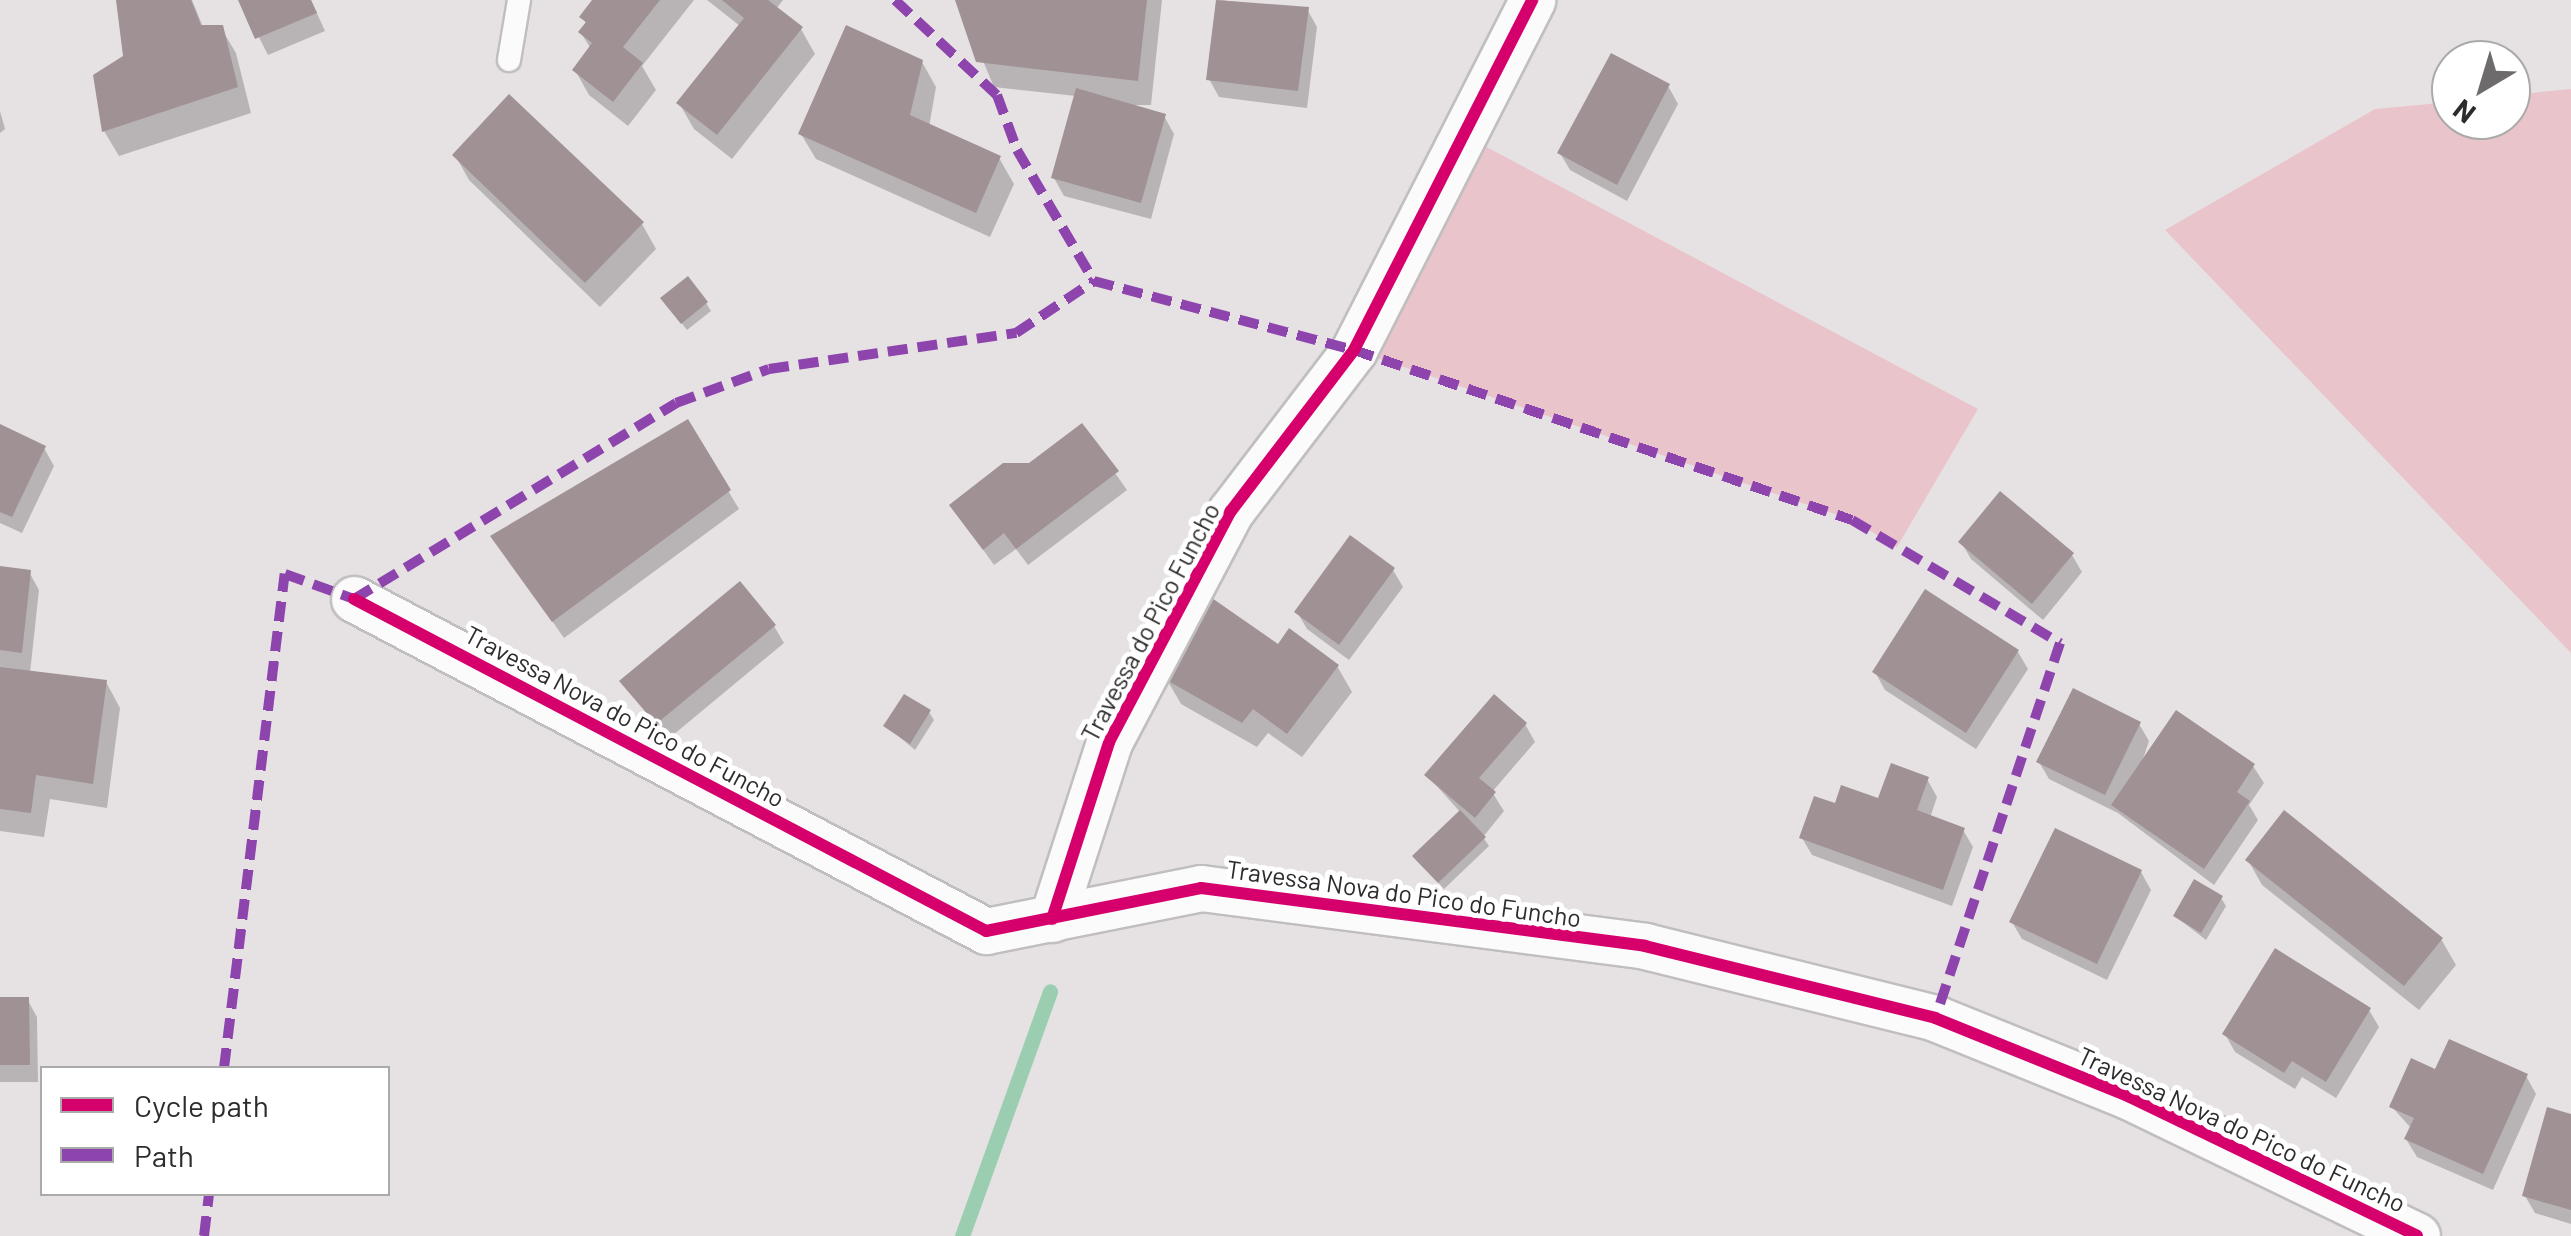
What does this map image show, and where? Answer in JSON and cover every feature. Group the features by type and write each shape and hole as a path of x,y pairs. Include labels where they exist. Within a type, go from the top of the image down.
{"street":[{"name":"Travessa do Pico Funcho","path":"1052,918 1109,742 1231,511 1354,350 1532,0"},
{"name":"Travessa Nova do Pico do Funcho","path":"354,599 986,930 1201,888 1644,946 1935,1018 2128,1096 2418,1236"}],"lane":[{"path":"509,60 519,0"}],"shaded area":[{"path":"2571,89 2571,653 2165,230 2375,109 2431,104 2431,140 2531,140 2531,93"},
{"path":"1464,135 1978,409 1897,547 1852,520 1354,350"}],"building":[{"path":"116,0 191,0 201,25 223,25 238,87 102,132 93,75 123,56"},
{"path":"238,0 311,0 317,13 255,39"},
{"path":"592,0 660,0 623,47 643,63 613,102 572,70 592,43 578,32 586,22 579,17"},
{"path":"722,0 768,0 803,27 717,135 676,103 744,18"},
{"path":"955,0 1147,0 1138,81 976,62"},
{"path":"1216,0 1309,7 1298,91 1206,80"},
{"path":"846,25 923,60 910,115 1001,156 976,213 798,134"},
{"path":"1611,53 1670,84 1617,185 1557,153"},
{"path":"1076,88 1166,114 1141,203 1051,178"},
{"path":"509,94 644,222 585,283 452,155"},
{"path":"688,276 708,302 681,324 660,298"},
{"path":"688,419 731,490 552,622 490,536"},
{"path":"1082,423 1119,471 1016,549 1004,533 983,550 949,505 1003,463 1029,463"},
{"path":"0,424 46,446 12,517 0,512"},
{"path":"2000,491 2074,553 2032,604 1958,542"},
{"path":"1350,535 1395,568 1339,645 1294,612"},
{"path":"0,566 31,570 22,653 0,650"},
{"path":"740,581 776,625 656,724 619,681"},
{"path":"1925,589 2019,650 1966,733 1872,672"},
{"path":"1209,596 1278,644 1289,628 1339,665 1287,734 1253,709 1242,723 1163,678"},
{"path":"0,667 107,680 93,784 36,775 31,813 0,809"},
{"path":"2073,688 2141,722 2105,795 2036,762"},
{"path":"904,694 931,710 910,744 883,726"},
{"path":"1494,694 1527,723 1479,778 1496,792 1475,818 1424,775"},
{"path":"2176,710 2255,764 2237,792 2250,801 2204,869 2111,805"},
{"path":"1891,763 1929,777 1917,810 1965,828 1943,890 1799,838 1814,796 1835,803 1841,785 1878,798"},
{"path":"1460,810 1486,837 1438,883 1412,856"},
{"path":"2284,810 2443,938 2404,986 2245,860"},
{"path":"2055,828 2142,870 2097,964 2009,922"},
{"path":"2194,879 2223,896 2201,933 2173,916"},
{"path":"2275,948 2371,1008 2326,1082 2292,1061 2284,1073 2222,1034"},
{"path":"0,997 29,997 30,1065 0,1065"},
{"path":"2449,1039 2528,1074 2483,1174 2404,1139 2414,1118 2389,1107 2411,1058 2435,1069"},
{"path":"2547,1107 2571,1114 2571,1210 2522,1196"}],"waterway":[{"path":"962,1236 1050,991"}],"marked path":[{"path":"895,0 997,95 1017,150 1094,281"},
{"path":"224,1066 285,574 354,599 676,403 769,369 1016,333 1094,281 1354,350 1852,520 2060,643 1935,1018"},
{"path":"204,1236 209,1196"}],"cycle path":[{"path":"1052,919 1109,742 1231,511 1354,350 1532,0"},
{"path":"354,599 986,931 1201,888 1645,946 1935,1018 2128,1096 2417,1236"}]}
